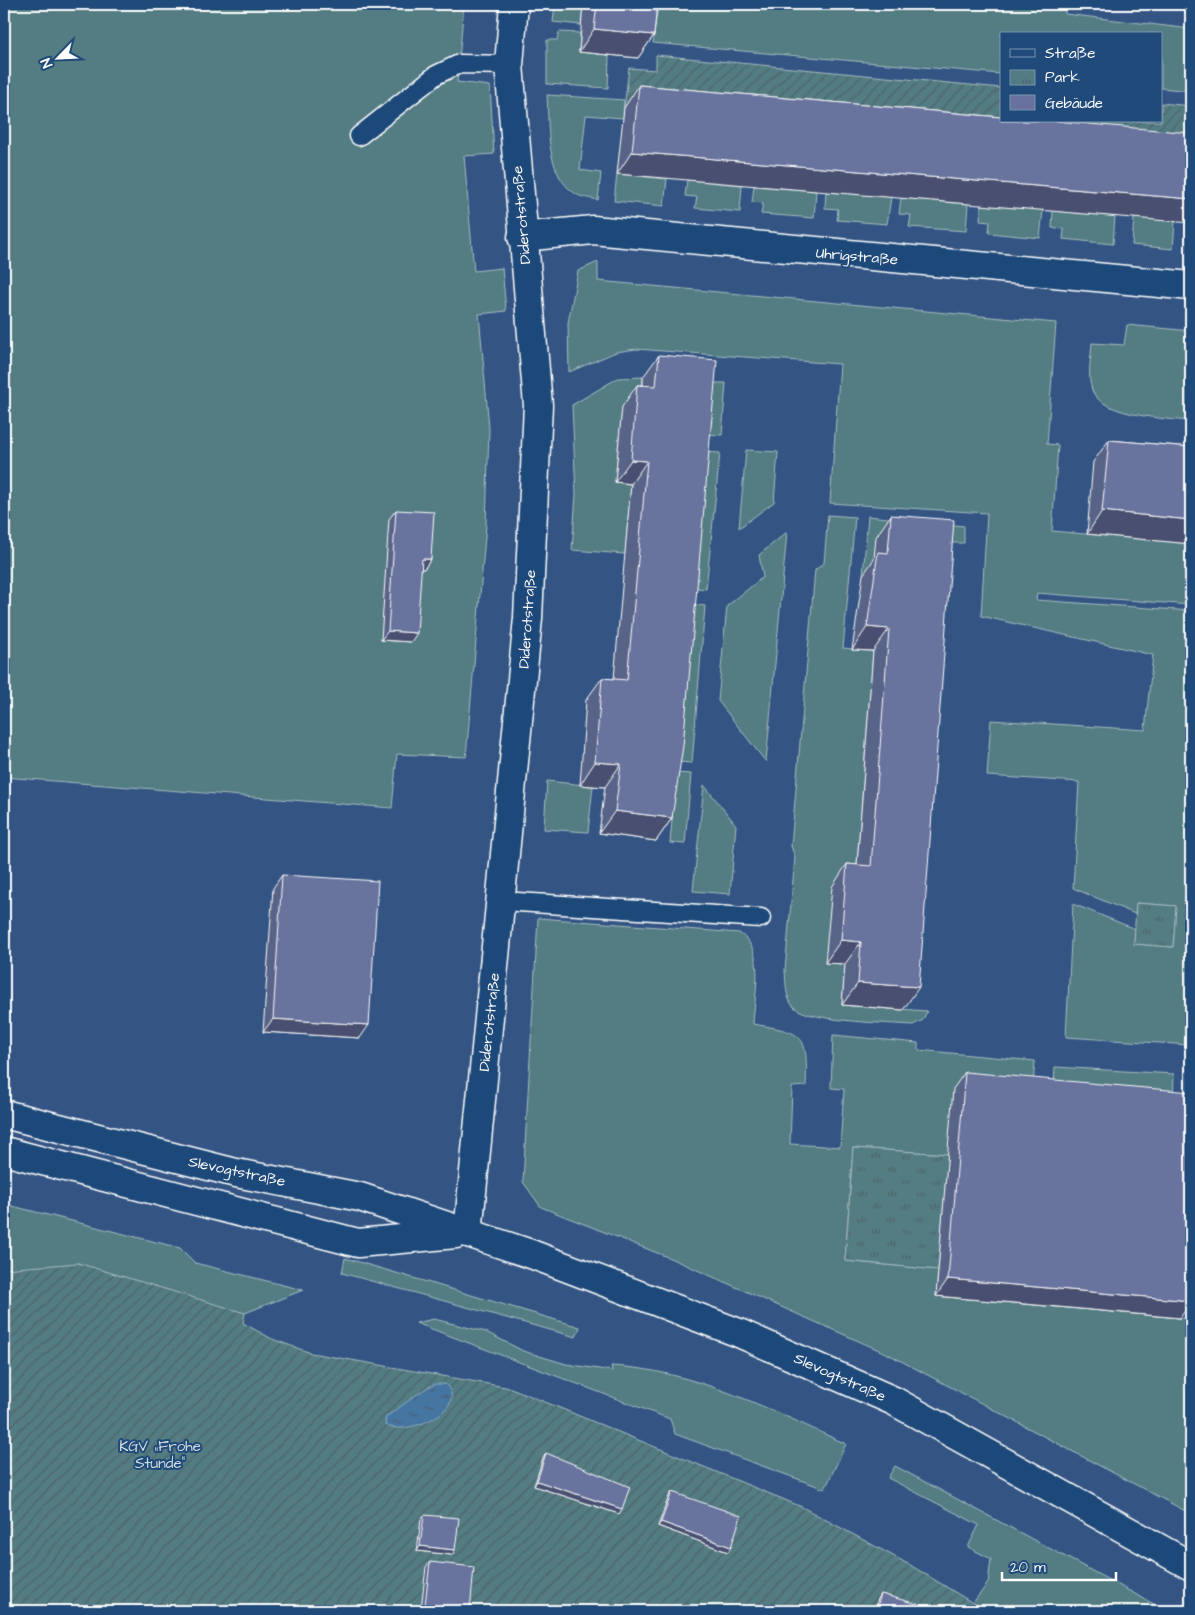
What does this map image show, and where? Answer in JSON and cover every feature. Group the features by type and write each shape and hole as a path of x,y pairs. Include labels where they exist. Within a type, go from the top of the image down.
{"street":[{"name":"Diderotstraße","path":"468,1233 502,901 528,618 538,405 522,238 509,65 514,4"},
{"name":"Uhrigstraße","path":"522,238 592,230 1191,286"},
{"name":"Slevogtstraße","path":"4,1114 236,1173 360,1197 531,1254 739,1333 894,1401 1191,1566"},
{"name":"Slevogtstraße","path":"4,1151 358,1243 468,1233"}],"lane":[{"path":"359,136 436,75 459,64 509,65"},
{"path":"502,901 761,918"}],"green space":[{"path":"9,4 464,4 457,82 490,86 494,154 464,156 474,271 502,268 506,311 479,314 489,428 486,525 466,757 397,754 392,808 4,777 4,86"},
{"path":"555,4 583,4 581,25 553,22"},
{"path":"658,4 1065,4 1065,14 1191,29 1191,91 1162,88 1162,32 1000,32 1000,74 653,43"},
{"path":"559,32 580,33 579,51 609,55 608,88 547,84 547,40 557,40"},
{"path":"656,55 1000,88 1000,122 1162,122 1162,103 1191,106 1191,157 624,108 629,68 656,70"},
{"path":"547,95 624,100 623,118 586,115 580,170 601,173 598,200 576,194 566,186 559,175 551,149"},
{"path":"617,174 667,179 664,206 614,201"},
{"path":"687,180 742,185 740,212 695,208 697,197 685,196"},
{"path":"754,186 816,191 814,218 761,214 763,203 752,202"},
{"path":"826,192 891,197 887,224 837,220 838,209 825,208"},
{"path":"901,198 968,204 966,231 909,227 911,215 899,214"},
{"path":"981,205 1043,210 1040,238 989,233 990,222 980,221"},
{"path":"1053,211 1115,216 1113,244 1063,239 1064,229 1052,228"},
{"path":"1134,218 1175,221 1173,249 1132,245"},
{"path":"598,262 598,281 1056,323 1047,444 1058,445 1052,531 1191,544 1191,605 1037,593 1036,600 1191,611 1191,1045 1066,1037 1073,904 1135,929 1134,944 1173,947 1176,906 1137,903 1135,914 1073,888 1079,782 987,776 991,720 1145,730 1153,655 981,616 987,513 830,503 840,364 636,349 616,352 569,372 568,323 578,271"},
{"path":"1127,325 1191,331 1191,421 1152,417 1121,411 1108,406 1098,399 1092,390 1090,373 1092,343 1124,345"},
{"path":"643,377 640,409 622,408 615,482 631,484 625,554 572,550 576,494 572,405 618,378"},
{"path":"708,383 726,383 722,435 703,434"},
{"path":"746,450 778,452 774,502 739,528"},
{"path":"701,452 720,453 706,589 690,587"},
{"path":"828,515 855,517 843,648 873,651 855,889 826,963 845,964 842,1005 927,1011 923,1020 913,1025 850,1021 816,1016 794,1007 786,990 785,970 795,857 791,846 815,570 824,563"},
{"path":"868,516 964,526 964,543 938,543 873,576 863,575"},
{"path":"787,532 766,762 718,701 727,606 763,577 759,555"},
{"path":"689,604 705,606 692,763 676,762"},
{"path":"676,773 691,774 685,844 670,843"},
{"path":"547,781 593,786 588,832 544,829"},
{"path":"704,785 736,825 730,894 693,891"},
{"path":"1136,903 1176,906 1173,947 1134,944"},
{"path":"538,918 739,933 748,941 753,950 757,974 753,1024 793,1033 804,1045 806,1055 806,1086 792,1087 790,1144 840,1147 844,1089 831,1088 833,1035 918,1043 918,1050 1035,1061 1032,1096 948,1154 853,1148 845,1261 938,1270 936,1296 1191,1319 1191,1514 888,1354 670,1258 541,1207 523,1182"},
{"path":"1055,1067 1174,1074 1173,1108 1053,1098"},
{"path":"853,1148 948,1154 938,1270 845,1261"},
{"path":"4,1204 180,1248 195,1263 303,1290 245,1313 214,1345 4,1287"},
{"path":"345,1258 580,1327 576,1337 342,1273"},
{"name":"KGV „Frohe Stunde“","path":"78,1263 245,1313 243,1323 272,1339 311,1353 511,1388 802,1507 910,1565 986,1611 4,1611 4,1269"},
{"path":"434,1319 486,1332 523,1351 566,1364 612,1371 611,1366 641,1369 702,1383 790,1418 846,1444 825,1489 675,1434 670,1419 416,1323"},
{"path":"895,1466 1167,1611 986,1611 973,1603 988,1583 991,1559 968,1547 979,1525 888,1478"}],"water":[{"path":"436,1384 445,1384 451,1393 450,1402 443,1411 420,1424 395,1428 385,1425 386,1417 426,1388"}],"building":[{"path":"597,4 657,4 654,35 594,29"},
{"path":"639,85 1000,117 1000,122 1067,122 1191,133 1191,199 632,152"},
{"path":"659,355 717,360 683,746 672,818 615,811 621,764 595,762 602,678 627,680 647,461 631,460 637,385 656,386"},
{"path":"1109,440 1191,447 1191,520 1102,511"},
{"path":"396,510 434,512 431,559 422,559 417,633 388,631"},
{"path":"891,515 954,520 919,987 858,983 861,942 841,940 847,864 871,866 889,629 867,627 878,552 888,553"},
{"path":"282,875 378,881 369,1025 273,1019"},
{"path":"965,1072 1191,1092 1191,1301 948,1279"},
{"path":"4,1425 6,1425 4,1459"},
{"path":"546,1453 630,1487 622,1509 537,1481"},
{"path":"672,1492 741,1516 731,1547 661,1522"},
{"path":"424,1515 459,1518 455,1550 420,1546"},
{"path":"430,1562 474,1567 470,1611 438,1611 439,1606 425,1605"},
{"path":"881,1594 935,1609 935,1611 876,1611"}]}
